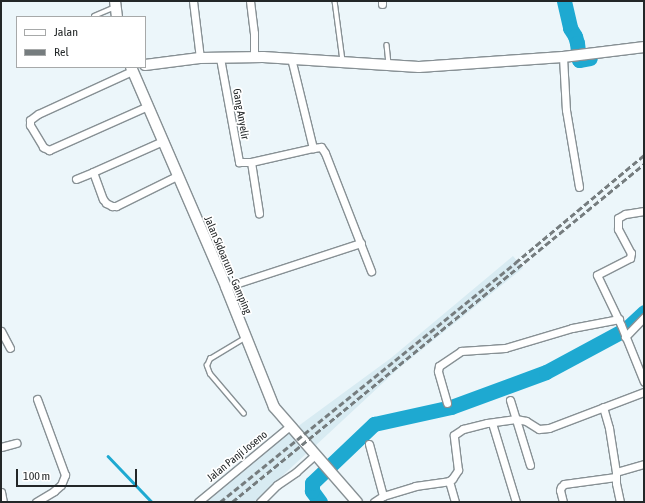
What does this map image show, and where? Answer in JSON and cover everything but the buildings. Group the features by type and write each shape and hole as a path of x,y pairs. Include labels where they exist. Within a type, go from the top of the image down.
{"main road":[{"path":"115,4 118,16"},
{"path":"146,66 200,58 254,57 343,61 390,66 441,66 585,55 644,47"},
{"name":"Jalan Sidoarum - Gamping","path":"133,72 226,287 274,407 357,502"}],"street":[{"path":"193,1 200,58"},
{"path":"250,1 254,26 254,57"},
{"path":"562,57 566,110 578,187"},
{"name":"Gang Anyelir","path":"220,58 238,160 240,162 251,162"},
{"path":"291,58 313,148"},
{"path":"133,72 38,114 30,120 30,125 42,147 49,150 148,106"},
{"path":"76,179 163,141"},
{"path":"259,213 251,162 321,147 325,152 371,270"},
{"path":"94,172 103,199 106,203 112,206 116,206 177,176"},
{"path":"644,211 625,214 618,218 618,229 631,253 630,258 598,273 599,280 620,322 644,382"},
{"path":"226,287 361,243"},
{"path":"625,337 644,317"},
{"path":"447,403 438,369 439,366 462,351 505,348 572,328 620,322"},
{"path":"1,331 10,348"},
{"path":"374,502 383,496 414,486 449,482 458,470 454,435 463,429 516,419 526,421 539,429 549,428 644,392"},
{"path":"36,502 61,485 65,475 37,399"},
{"path":"510,400 530,465"},
{"path":"603,407 609,428 620,502"},
{"path":"492,423 516,502"},
{"name":"Jalan Panji Joseno","path":"198,502 290,426"},
{"path":"1,447 16,443"},
{"path":"369,444 383,496"},
{"path":"260,502 277,485 318,458"},
{"path":"563,502 560,487 564,484 616,475 644,464"},
{"path":"449,482 455,502"},
{"path":"1,492 3,502"}],"lane":[{"path":"335,1 343,61"},
{"path":"94,16 115,4"},
{"path":"386,45 390,66"},
{"path":"244,414 210,374 207,366 210,360 246,338"}],"shaded area":[{"path":"513,256 523,268 399,368 314,447 297,427 391,358"},
{"path":"290,432 308,452 254,502 203,502"}],"waterway":[{"path":"564,1 570,28 577,43 579,60 590,58"},
{"path":"320,502 312,491 312,483 374,424 451,407 546,372 626,329 644,312"},
{"path":"108,456 152,502"}],"railway":[{"path":"220,502 515,263 644,155"},
{"path":"232,502 644,164"}]}
